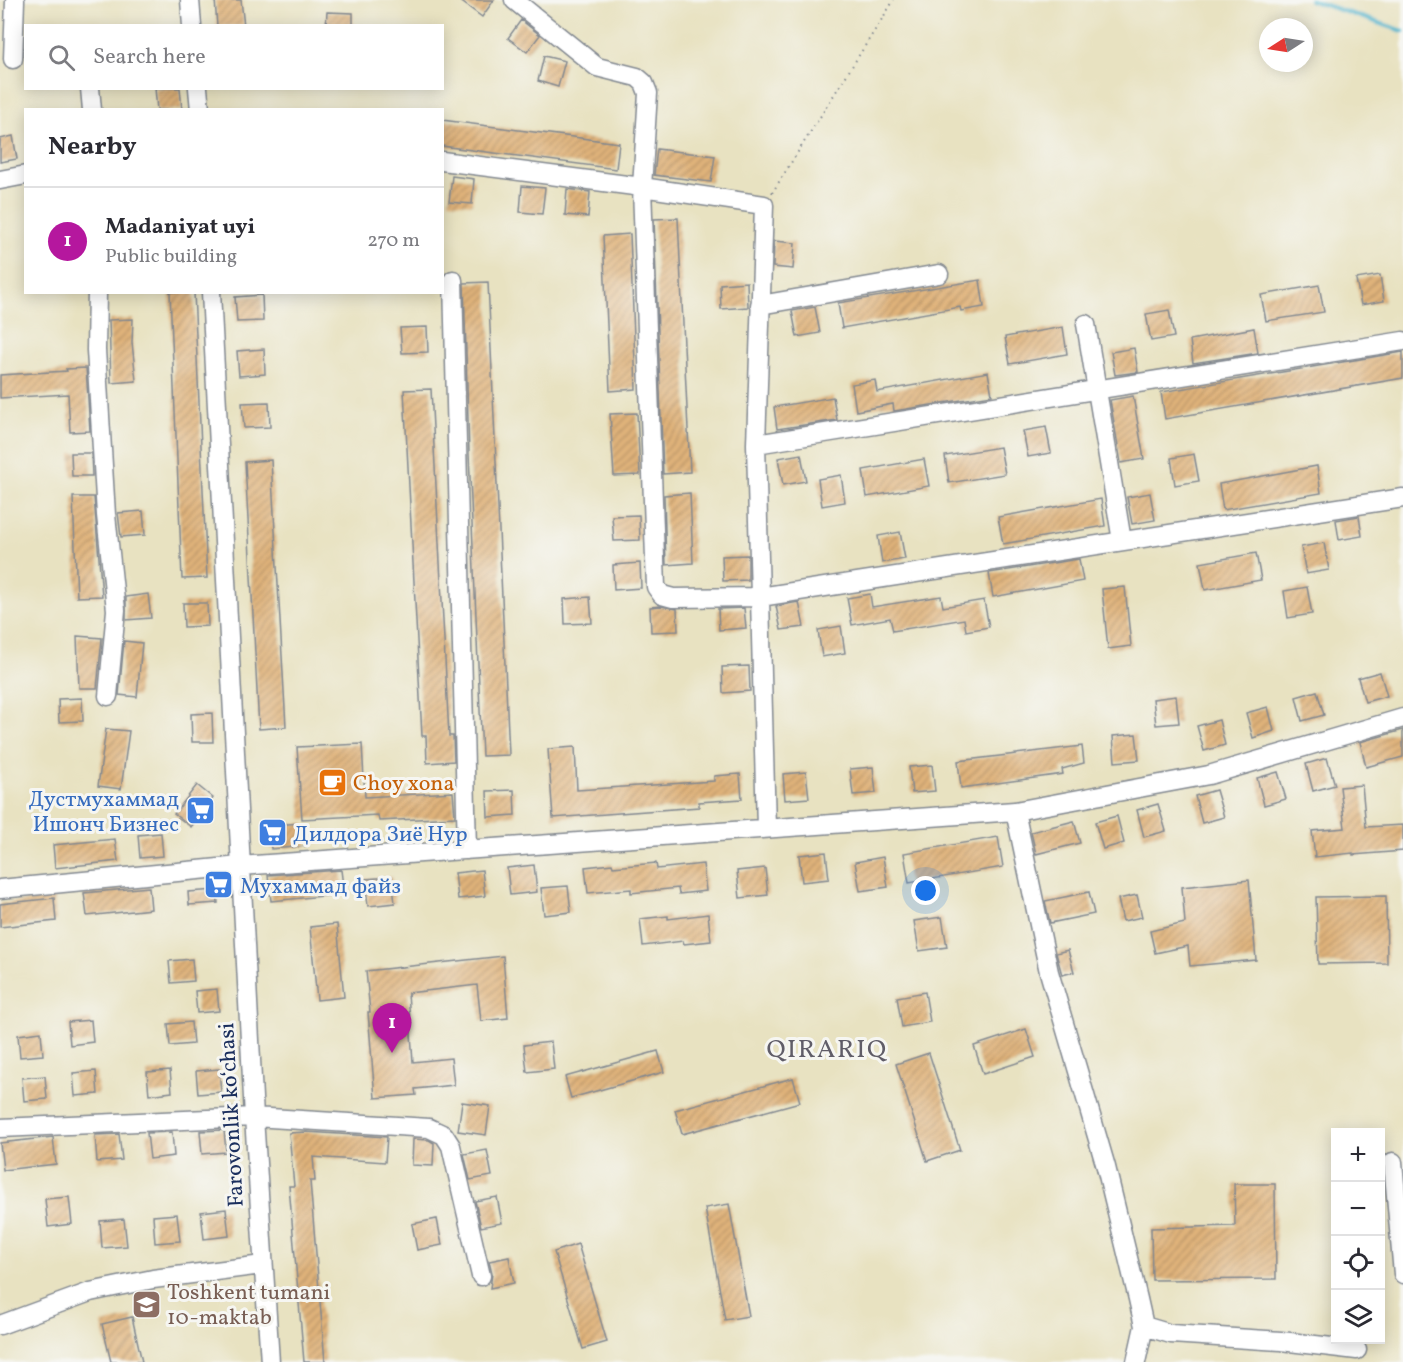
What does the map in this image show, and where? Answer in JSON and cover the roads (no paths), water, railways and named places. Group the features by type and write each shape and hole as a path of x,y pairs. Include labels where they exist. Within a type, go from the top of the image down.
{"street":[{"path":"13,58 15,0"},
{"path":"190,0 192,24"},
{"path":"514,0 597,67 637,77 644,83 648,93 642,187 656,587 662,595 673,598 760,597 1403,498"},
{"path":"90,90 92,108"},
{"path":"198,90 200,108"},
{"path":"444,161 764,205 756,444 766,828"},
{"path":"0,180 24,175"},
{"path":"760,305 939,274"},
{"path":"453,280 467,850"},
{"path":"97,294 96,350 106,515 116,610 108,696"},
{"name":"Farovonlik koʻchasi","path":"211,294 240,866 270,1362"},
{"path":"1086,324 1122,541"},
{"path":"756,444 1403,341"},
{"path":"0,889 240,866 1015,811 1209,775 1403,718"},
{"path":"1015,811 1048,972 1106,1167 1144,1326 1136,1362"},
{"path":"0,1128 254,1117 429,1128 444,1135 451,1146 481,1276"},
{"path":"1393,1162 1403,1274"},
{"path":"0,1324 90,1292 153,1279 263,1265"},
{"path":"1144,1326 1171,1334 1281,1341 1357,1350"}],"waterway":[{"path":"1310,0 1403,31"}],"place":[{"name":"Choy xona","path":"332,782"},
{"name":"Дустмухаммад Ишонч Бизнес","path":"200,811"},
{"name":"Дилдора Зиё Нур","path":"272,833"},
{"name":"Мухаммад файз","path":"219,885"},
{"name":"Madaniyat uyi","path":"392,1053"},
{"name":"Toshkent tumani 10-maktab","path":"146,1304"}],"district":[{"name":"QIRARIQ","path":"827,1048"}]}
